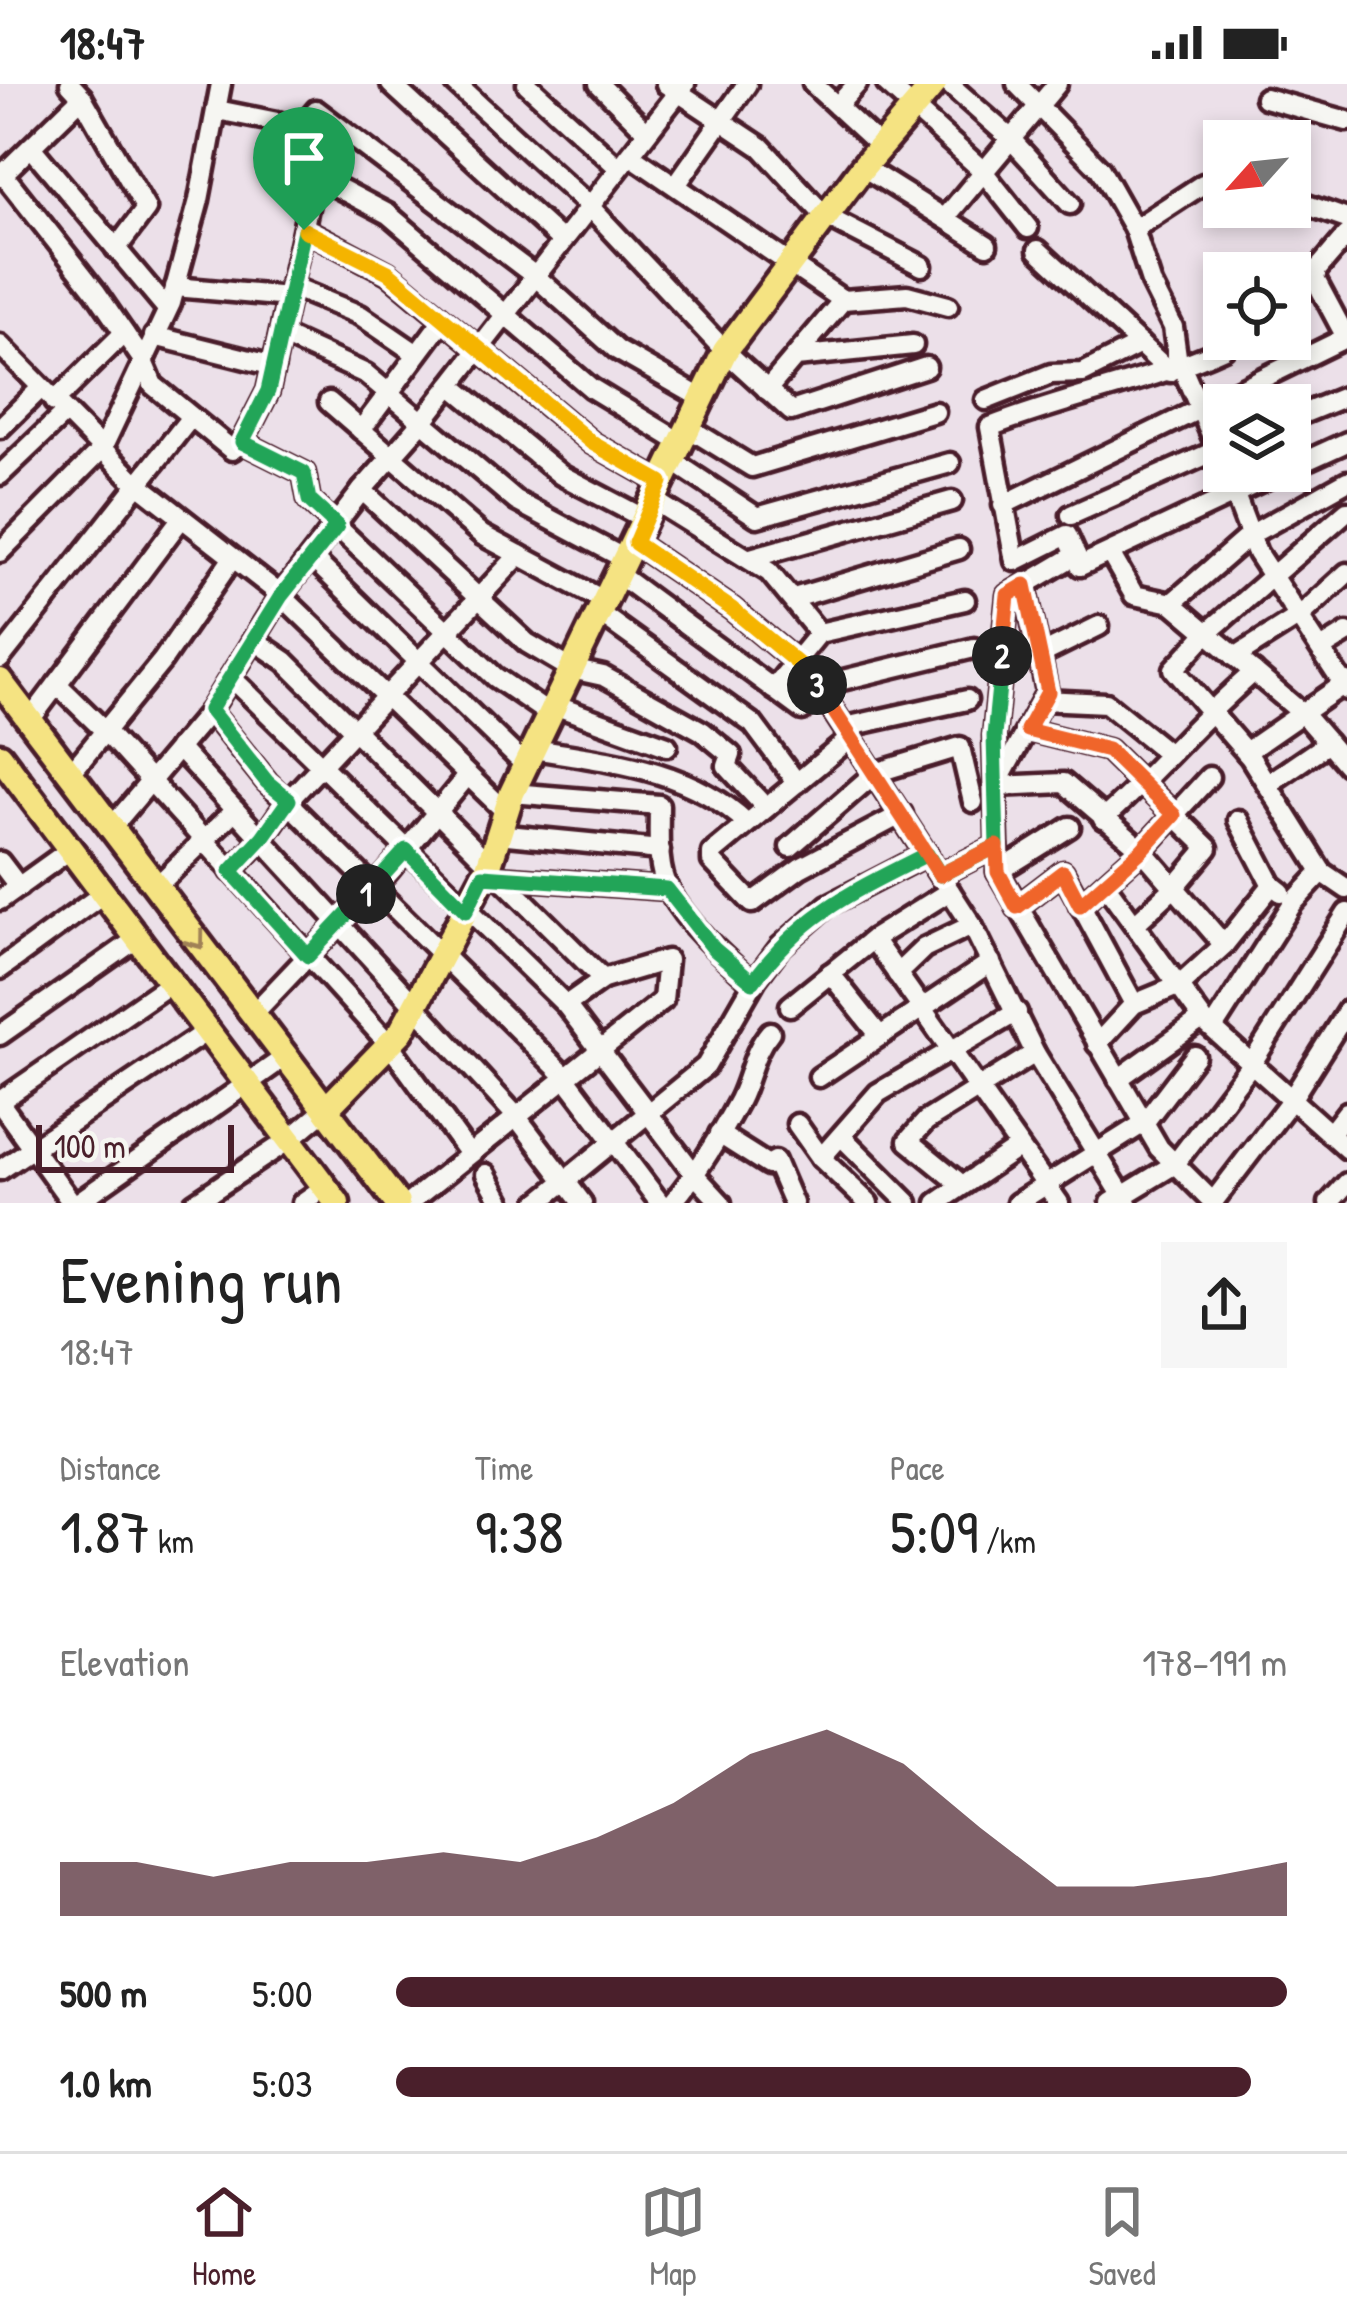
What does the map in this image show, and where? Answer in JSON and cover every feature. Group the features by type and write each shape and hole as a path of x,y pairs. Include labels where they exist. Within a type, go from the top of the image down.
{"main road":[{"path":"326,1109 389,1045 491,872 504,812 725,351 863,166 934,84"},
{"path":"0,681 397,1203"},
{"path":"0,756 331,1195"}],"street":[{"path":"0,552 102,449 175,287 199,200 220,84"},
{"path":"392,84 562,241"},
{"path":"456,84 590,206 725,351 791,411 926,367"},
{"path":"527,84 624,162 676,185 843,300 907,295 948,306"},
{"path":"599,84 647,132"},
{"path":"676,185 747,84"},
{"path":"813,84 881,147"},
{"path":"837,106 857,84"},
{"path":"886,84 982,170 1028,228"},
{"path":"949,84 1010,138 1070,204"},
{"path":"1016,84 1100,169 1134,229 1152,285 1173,327 1176,370"},
{"path":"945,218 1058,84"},
{"path":"111,828 210,710 281,596 362,490 480,350 647,132 676,87 761,147 825,215 922,266"},
{"path":"116,249 146,209 76,90 2,175 46,225 124,333 152,385 232,450 242,442 268,391 309,203 298,189 302,127 316,110 535,277 617,350 701,398"},
{"path":"1265,98 1347,122"},
{"path":"217,110 302,127"},
{"path":"31,147 167,310"},
{"path":"863,166 987,244"},
{"path":"301,168 388,214 590,388 653,501 777,692 802,710"},
{"path":"1134,229 1203,184"},
{"path":"1311,206 1347,218"},
{"path":"304,230 388,272 592,443 653,501 732,609 796,661 818,686 972,925 1035,1053 1120,1200 1175,1164 1252,1064 1347,913"},
{"path":"1003,505 1346,338 1316,279 1316,270 1347,235"},
{"path":"1038,250 1140,344 1176,370 1203,416"},
{"path":"175,287 290,292 360,315 417,354"},
{"path":"767,390 843,300"},
{"path":"361,430 443,320"},
{"path":"0,475 53,401 124,333"},
{"path":"281,335 366,374 515,501 653,501 935,412"},
{"path":"154,336 274,366"},
{"path":"986,400 1051,374 1083,373 1140,344"},
{"path":"796,357 914,345"},
{"path":"2,352 138,484 281,596 504,812 660,850"},
{"path":"1203,358 1176,370 1051,403 990,427 1015,561 1067,535 1080,566 1234,493 1273,576 1346,686 1246,752"},
{"path":"451,385 561,475 653,501 757,517 950,463"},
{"path":"1311,410 1344,397"},
{"path":"0,428 53,401"},
{"path":"329,402 482,535 602,607 752,724 797,783"},
{"path":"0,659 191,417"},
{"path":"242,442 304,473 309,500 495,677 552,709 667,746"},
{"path":"1311,458 1347,442"},
{"path":"1071,514 1203,465"},
{"path":"1172,603 1250,535 1347,481"},
{"path":"362,490 527,643 571,669 603,676 702,731 731,755 727,766 766,808"},
{"path":"653,501 751,558 794,598 819,633"},
{"path":"751,558 952,502"},
{"path":"1347,511 1207,633 1174,669 1246,752 1322,872 1347,889"},
{"path":"30,720 180,520"},
{"path":"794,598 959,549"},
{"path":"1109,553 1134,596 1172,603 1302,713 1347,765"},
{"path":"231,871 289,800 519,555"},
{"path":"1076,555 1008,595 994,736 998,872 1159,1148 1213,1203 1291,1100 1347,1011"},
{"path":"311,556 419,662 529,757 636,766 686,782 747,824"},
{"path":"70,774 162,661 232,559"},
{"path":"1235,657 1300,615 1347,573"},
{"path":"995,786 1048,692 1025,585"},
{"path":"752,724 819,633 964,599"},
{"path":"1040,655 1099,626"},
{"path":"1321,649 1347,633"},
{"path":"254,640 285,662 603,979"},
{"path":"818,686 974,648"},
{"path":"1103,819 1254,672"},
{"path":"231,676 566,1005 721,1203"},
{"path":"57,684 105,730 389,1045 469,1154"},
{"path":"902,814 788,875 752,903 712,861 712,853 797,783 849,732 967,700"},
{"path":"1043,700 1106,703 1169,754"},
{"path":"210,710 267,782 565,1077 660,1203"},
{"path":"1027,730 1108,750 1208,848 1135,924"},
{"path":"1268,784 1328,743"},
{"path":"790,847 875,772 961,747 973,802"},
{"path":"178,748 516,1116 582,1203"},
{"path":"253,1014 374,887 467,776"},
{"path":"1080,905 1142,850 1209,776"},
{"path":"995,786 1064,783 1142,850 1224,945"},
{"path":"504,812 658,806 667,889 714,949 753,982"},
{"path":"156,887 235,810"},
{"path":"1238,820 1272,885 1293,903"},
{"path":"998,872 1070,827"},
{"path":"790,1006 997,846"},
{"path":"0,900 71,849"},
{"path":"538,1203 706,1066 753,982 780,947 828,905 927,854"},
{"path":"0,862 19,886"},
{"path":"491,872 667,889"},
{"path":"1017,907 1063,872 1134,1004"},
{"path":"1118,1079 1208,1023 1293,903 1322,872"},
{"path":"1106,884 1208,1023 1347,1149"},
{"path":"1097,1044 1134,1004 1180,985 1224,945 1272,885"},
{"path":"0,969 104,893"},
{"path":"897,974 924,948 972,925"},
{"path":"0,1035 138,938"},
{"path":"873,939 1059,1203"},
{"path":"409,1203 663,1000 668,960 603,979 566,1005"},
{"path":"819,1077 991,962"},
{"path":"830,973 880,1036"},
{"path":"171,982 0,1102 75,1203 285,1057"},
{"path":"821,1158 878,1093 1017,1012"},
{"path":"0,1170 207,1031"},
{"path":"672,1203 695,1175 742,1094 756,1048 770,1032"},
{"path":"962,1185 908,1141 926,1121 1035,1053"},
{"path":"1017,1203 1144,1123 1195,1056"},
{"path":"194,1203 289,1140 326,1109"},
{"path":"1330,1134 1347,1112"},
{"path":"797,1124 821,1158 868,1203"},
{"path":"719,1134 768,1165 775,1161 793,1203"},
{"path":"841,1136 908,1203"},
{"path":"938,1203 1019,1147"},
{"path":"486,1174 502,1203"},
{"path":"1329,1203 1347,1183"},
{"path":"302,1203 331,1195"}],"route":[{"path":"304,230 268,391 242,442 304,473 309,500 337,526 281,596 210,710 267,782 289,800 231,871 308,956 406,850 466,911 483,876 667,889 714,949 753,982 780,947 828,905 927,854 940,875 997,846 994,736 1008,595 1025,585 1048,692 1027,730 1108,750 1174,815 1080,905 1063,872 1017,907 998,872 997,846 940,875 927,854 902,814 886,788 808,672 732,609 635,543 661,482 592,443 388,272 304,230"}]}
